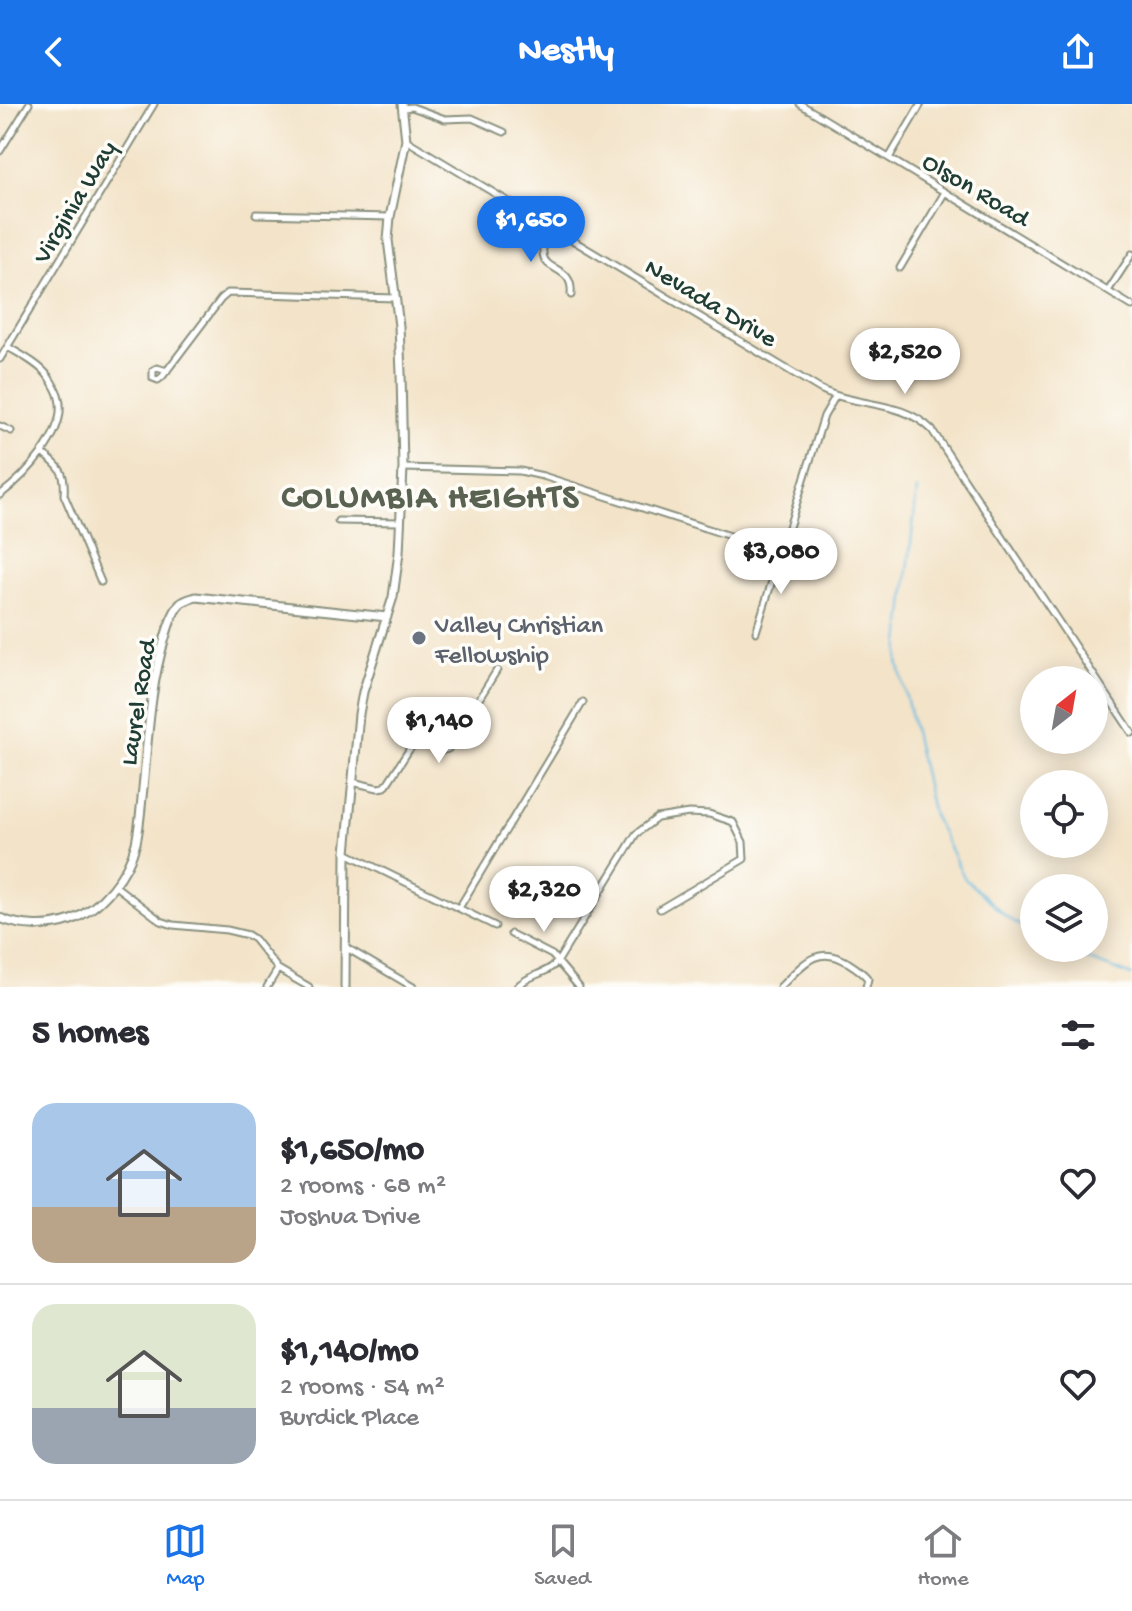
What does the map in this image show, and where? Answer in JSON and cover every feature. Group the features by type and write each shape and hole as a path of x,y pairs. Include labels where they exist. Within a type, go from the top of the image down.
{"street":[{"path":"0,151 29,104"},
{"name":"Virginia Way","path":"0,359 154,104"},
{"name":"Olson Road","path":"800,104 1132,306"},
{"path":"889,158 921,104"},
{"path":"345,987 346,853 359,714 396,583 400,522 403,468 400,361 388,240 406,140 402,106 445,119 472,118 504,132"},
{"name":"Nevada Drive","path":"406,140 820,389 835,397 911,414 932,430 1132,733"},
{"path":"900,268 945,192"},
{"path":"256,214 390,217"},
{"path":"549,226 543,254 545,261 568,277 572,284 571,295"},
{"path":"1108,291 1132,254"},
{"path":"167,371 228,293 395,298"},
{"path":"0,495 27,472 42,453 60,420 59,399 47,374 8,347"},
{"path":"756,632 824,416 835,397"},
{"path":"0,426 11,431"},
{"path":"42,453 54,461 61,471 65,481 64,495 101,582"},
{"path":"403,468 520,471 543,476 780,552"},
{"path":"338,521 400,522"},
{"name":"Laurel Road","path":"0,918 24,925 67,922 92,909 114,885 126,865 136,844 154,680 167,631 181,603 196,597 387,617"},
{"path":"352,782 385,787 417,741 424,741 441,751 448,749 497,670"},
{"path":"459,908 583,702"},
{"path":"517,987 558,961 636,834 657,818 689,813 709,814 733,822 743,842 744,859 660,909"},
{"path":"346,853 495,926"},
{"path":"114,885 161,921 248,935 278,969 309,987"},
{"path":"511,934 558,961 579,987"},
{"path":"345,947 413,987"},
{"path":"780,987 808,961 822,954 843,959 864,973 868,979 866,987"},
{"path":"267,987 278,969"}],"waterway":[{"path":"917,489 898,661 933,815 965,879 1020,925"},
{"path":"1095,962 1132,976"}],"place":[{"name":"Valley Christian Fellowship","path":"419,638"}],"district":[{"name":"COLUMBIA HEIGHTS","path":"431,494"}]}
